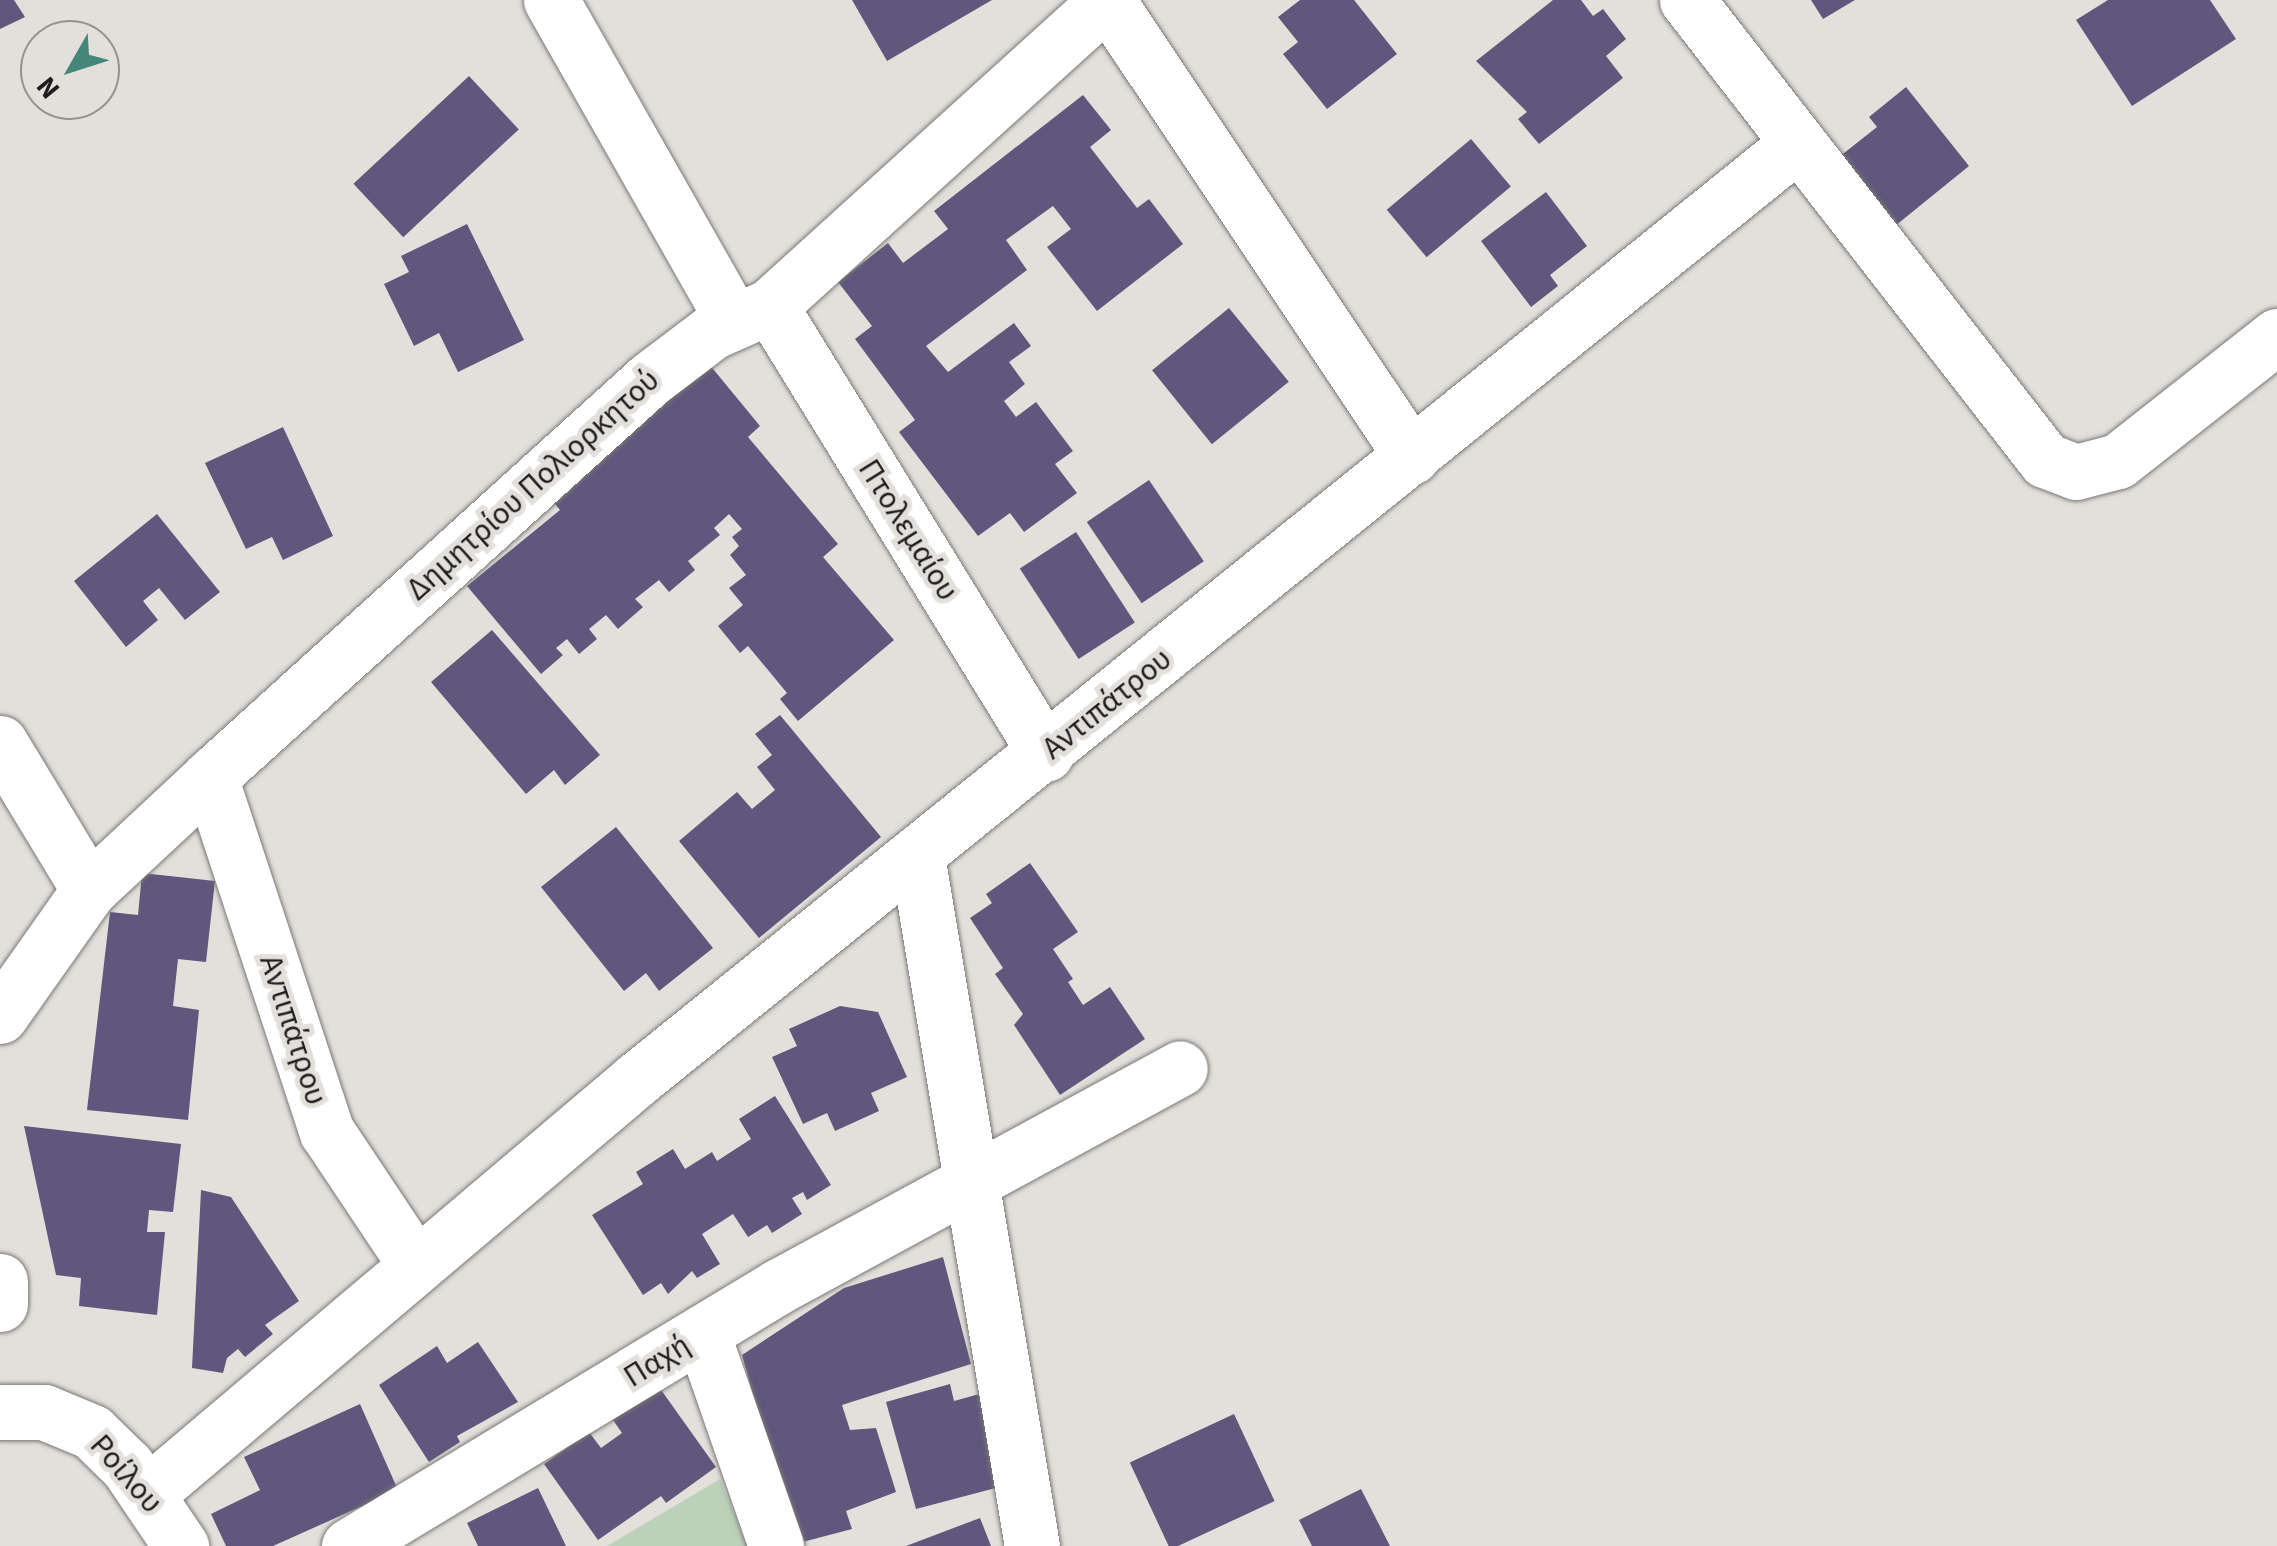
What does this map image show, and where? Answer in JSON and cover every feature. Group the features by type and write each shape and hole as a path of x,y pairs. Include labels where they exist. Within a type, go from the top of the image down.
{"street":[{"name":"Πτολεμαίου","path":"550,0 751,314 1046,754"},
{"name":"Δημητρίου Πολιορκητού","path":"0,1016 88,890 210,777 650,379 751,314 1106,0"},
{"path":"1106,0 1412,457"},
{"path":"1687,0 2046,460 2076,472 2118,462 2277,336"},
{"name":"Αντιπάτρου","path":"148,1494 415,1264 1797,144"},
{"path":"0,743 88,890"},
{"name":"Αντιπάτρου","path":"210,777 327,1132 415,1264"},
{"path":"918,856 1032,1546"},
{"name":"Παχή","path":"348,1546 702,1332 1180,1068"},
{"path":"0,1281 0,1304"},
{"path":"702,1332 776,1546"},
{"name":"Ροίλου","path":"0,1412 44,1412 75,1422 108,1446 148,1494 181,1546"}],"green space":[{"path":"720,1479 747,1546 607,1546"}],"building":[{"path":"0,0 14,0 25,17 0,29"},
{"path":"852,0 992,0 887,61"},
{"path":"1300,0 1354,0 1397,54 1327,109 1283,54 1298,42 1278,17"},
{"path":"1553,0 1581,0 1593,16 1603,9 1626,39 1606,56 1623,78 1539,144 1518,119 1527,112 1476,61"},
{"path":"1811,0 1855,0 1823,19"},
{"path":"2108,0 2210,0 2236,39 2132,106 2076,20"},
{"path":"469,76 519,129 403,237 353,184"},
{"path":"1906,87 1969,166 1895,226 1839,157 1877,127 1869,117"},
{"path":"1083,95 1111,130 1090,147 1137,208 1149,199 1183,244 1097,311 1047,247 1071,229 1053,206 1006,240 1027,270 926,346 948,372 1014,323 1031,346 1009,362 1025,384 1004,401 1016,417 1036,402 1073,451 1055,464 1077,493 1024,532 1010,513 978,536 899,432 915,420 855,339 872,326 838,282 888,243 903,263 948,229 934,211"},
{"path":"1471,139 1511,186 1427,257 1387,210"},
{"path":"1546,192 1587,246 1550,275 1558,286 1531,307 1481,241"},
{"path":"467,224 524,340 458,372 439,333 414,346 384,284 409,272 401,256"},
{"path":"1229,308 1289,382 1212,444 1152,370"},
{"path":"709,364 760,426 748,437 838,544 823,557 894,640 798,721 780,699 787,693 748,646 740,653 718,626 743,605 729,588 746,575 730,555 739,546 732,537 742,529 729,514 714,528 720,535 688,561 695,570 669,592 659,580 635,599 643,607 618,629 606,615 589,629 597,639 579,654 567,639 556,648 563,655 541,674 467,586 560,510 550,498"},
{"path":"283,427 333,536 283,560 272,537 246,549 205,463"},
{"path":"1149,480 1204,561 1142,603 1087,522"},
{"path":"157,514 220,592 185,620 159,588 143,601 158,620 126,647 74,581"},
{"path":"1076,532 1135,623 1079,659 1020,568"},
{"path":"492,630 600,755 565,785 554,770 526,794 431,682"},
{"path":"780,715 881,837 759,938 679,841 737,792 752,809 775,790 757,767 772,755 755,734"},
{"path":"616,827 713,948 659,991 646,973 624,991 541,887"},
{"path":"1030,863 1078,932 1053,949 1073,979 1068,982 1083,1005 1110,987 1145,1039 1060,1095 1014,1025 1023,1014 995,974 1003,968 970,918 992,903 986,894"},
{"path":"142,873 215,881 206,962 178,959 173,1006 199,1010 188,1120 87,1110 110,912 138,915"},
{"path":"840,1006 878,1012 907,1077 871,1093 879,1111 835,1131 827,1113 803,1124 772,1057 797,1046 789,1029"},
{"path":"775,1096 831,1185 807,1200 803,1192 792,1198 802,1214 772,1233 767,1225 748,1237 733,1214 702,1234 720,1264 697,1278 692,1271 668,1294 661,1283 643,1295 592,1215 643,1184 636,1172 673,1149 685,1169 712,1152 717,1161 751,1139 739,1119"},
{"path":"24,1126 181,1144 173,1212 149,1210 147,1232 165,1232 157,1315 79,1306 81,1278 56,1275"},
{"path":"201,1190 231,1197 299,1301 265,1325 273,1334 245,1357 238,1349 227,1358 223,1373 192,1368"},
{"path":"943,1257 971,1364 842,1405 850,1430 876,1428 896,1492 846,1511 852,1529 795,1544 742,1355 844,1288"},
{"path":"478,1342 518,1402 457,1436 460,1442 429,1462 379,1385 437,1346 447,1363"},
{"path":"950,1384 954,1401 983,1393 1007,1485 916,1509 886,1402"},
{"path":"659,1387 716,1467 666,1503 661,1496 598,1540 544,1464 589,1432 601,1448 622,1433 613,1420"},
{"path":"360,1404 398,1490 273,1546 226,1546 211,1514 260,1490 244,1457"},
{"path":"1234,1414 1275,1501 1178,1546 1169,1546 1130,1463"},
{"path":"538,1488 566,1546 478,1546 467,1523"},
{"path":"1361,1489 1390,1546 1312,1546 1299,1520"},
{"path":"980,1518 991,1546 906,1546"}]}
